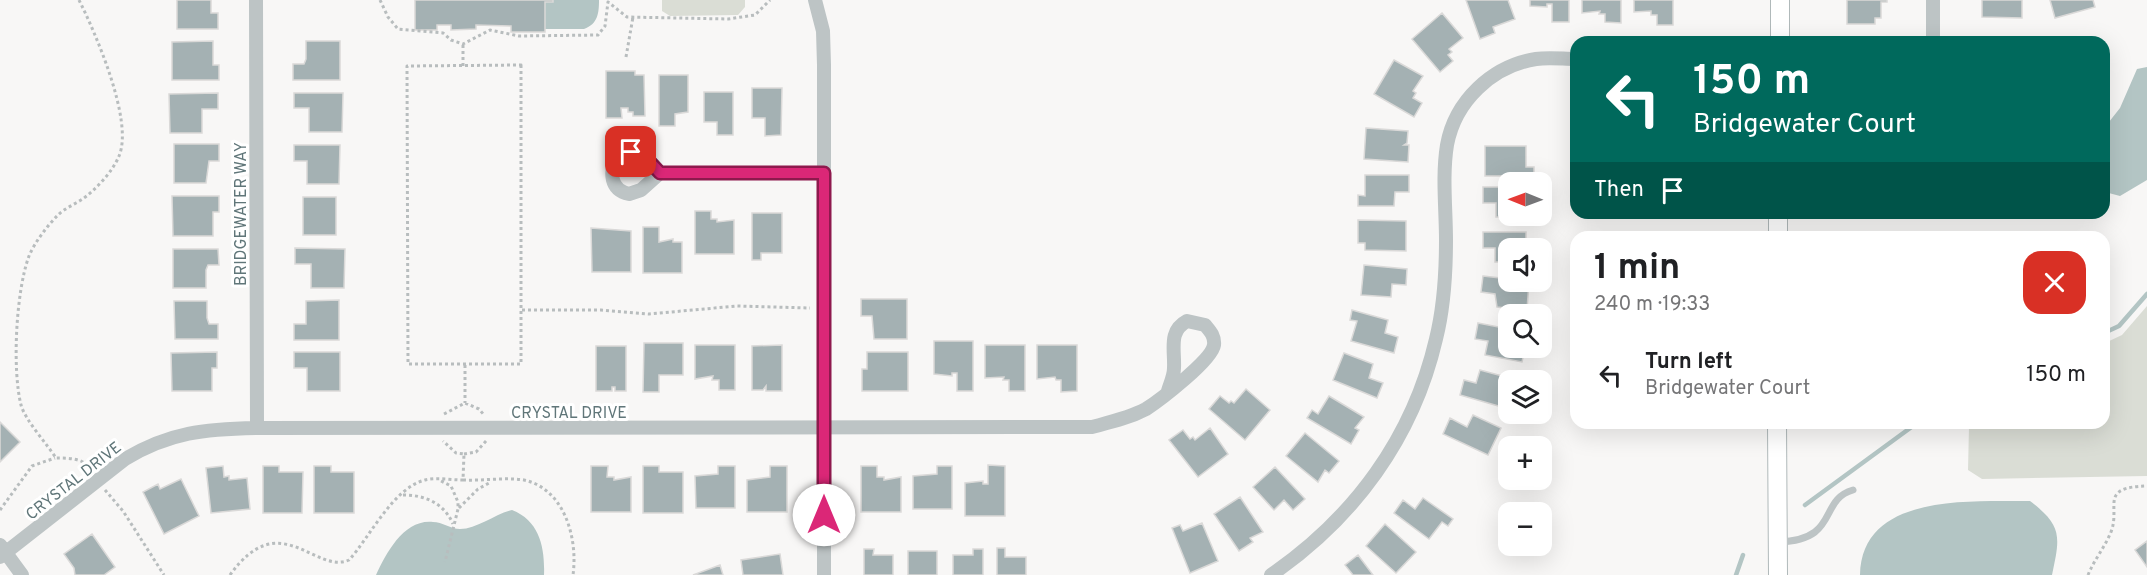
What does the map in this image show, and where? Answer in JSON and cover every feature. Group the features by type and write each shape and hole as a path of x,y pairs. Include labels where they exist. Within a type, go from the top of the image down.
{"street":[{"name":"BRIDGEWATER WAY","path":"256,0 257,428"},
{"path":"815,0 823,31 824,575"},
{"path":"1780,0 1780,36"},
{"path":"1933,0 1933,36"},
{"path":"1271,575 1320,538 1365,490 1395,445 1420,390 1439,324 1445,281 1446,155 1450,133 1460,110 1481,85 1502,71 1537,59 1570,59"},
{"path":"660,173 824,173"},
{"name":"CRYSTAL DRIVE","path":"2,551 145,447 170,436 212,429 1092,427 1120,420 1138,412 1168,391 1211,352 1214,337 1204,325 1187,321 1176,330 1173,340 1174,372 1168,391"},
{"path":"1778,429 1778,575"},
{"path":"2,551 22,575"}],"lane":[{"path":"1777,542 1797,542 1812,536 1839,496 1853,490"}],"path":[{"path":"56,458 21,406 16,350 24,276 29,256 50,224 60,213 89,194 119,156 121,146 119,114 107,65 79,0"},
{"path":"380,0 391,22 398,29 443,33 451,40 463,44 490,30 519,36 598,35 605,26 609,1"},
{"path":"609,1 620,13 633,17 749,18 770,0"},
{"path":"626,57 633,17"},
{"path":"463,44 463,66"},
{"path":"521,65 521,364 408,364 407,66 463,66 521,65"},
{"path":"522,310 601,310 649,314 737,306 824,308"},
{"path":"465,365 465,403"},
{"path":"441,429 442,438 449,448 464,454 481,448 490,429"},
{"path":"463,480 464,454"},
{"path":"0,510 32,466 56,458 77,459 87,464 123,511 164,575"},
{"path":"432,479 451,486 458,502 445,562"},
{"path":"230,575 251,553 280,545 299,548 330,564 342,564 353,555 401,495 425,480 432,479 496,481 514,479 532,483 552,496 560,507 572,536 573,575"},
{"path":"458,509 478,489 496,481"},
{"path":"2088,575 2112,530 2116,496 2131,486 2147,486"},
{"path":"401,495 432,500 446,513 454,526"}],"shaded area":[{"path":"599,0 597,18 584,29 545,29 545,2"},
{"path":"662,0 745,0 745,7 738,15 670,16 662,11"},
{"path":"2147,67 2147,180 2120,196 2110,193 2110,121 2120,108 2137,69"},
{"path":"2147,306 2147,476 1982,479 1968,470 1969,429 2110,429 2110,341 2122,335"},
{"path":"2030,501 2054,525 2057,551 2052,575 1860,575 1866,548 1879,529 1899,515 1924,507 1951,503"},
{"path":"512,510 529,521 539,536 542,545 544,575 376,575 391,547 405,531 413,526 423,522 433,522 457,529 466,528"}],"building":[{"path":"177,0 211,0 211,13 218,13 218,29 177,29"},
{"path":"415,0 553,0 553,2 545,2 545,32 511,32 511,26 476,25 476,29 451,30 451,25 437,25 437,30 415,30"},
{"path":"1466,0 1508,0 1515,19 1493,27 1495,33 1480,39"},
{"path":"1530,0 1569,0 1569,22 1552,22 1552,4 1547,4 1547,7 1530,6"},
{"path":"1582,0 1621,0 1621,23 1605,22 1605,14 1599,14 1600,11 1582,13"},
{"path":"1634,0 1673,0 1673,25 1657,25 1657,15 1651,15 1651,11 1634,12"},
{"path":"1847,0 1887,0 1887,2 1881,2 1881,18 1875,18 1875,24 1847,24"},
{"path":"1982,0 2022,0 2022,18 1982,17"},
{"path":"2050,0 2093,0 2095,7 2055,18"},
{"path":"1442,13 1463,38 1449,49 1452,52 1448,55 1453,61 1440,72 1412,39"},
{"path":"213,41 213,65 219,65 219,80 172,80 172,42"},
{"path":"306,41 340,41 340,80 293,80 293,64 304,64 306,59"},
{"path":"1394,60 1423,76 1413,91 1416,93 1413,98 1422,103 1414,117 1374,94"},
{"path":"606,71 635,71 635,75 644,75 645,116 633,116 633,112 628,112 628,108 621,108 622,118 606,118"},
{"path":"659,75 688,75 688,112 675,114 675,126 659,126"},
{"path":"752,88 782,88 781,135 765,136 765,118 752,118"},
{"path":"704,92 733,92 733,135 717,135 717,122 704,122"},
{"path":"218,93 218,109 202,109 202,133 170,133 169,94"},
{"path":"294,93 343,93 342,132 309,132 309,108 294,108"},
{"path":"1366,128 1408,131 1407,143 1404,145 1409,145 1408,162 1364,159"},
{"path":"174,144 219,144 219,161 209,161 206,183 174,183"},
{"path":"294,145 340,145 339,184 307,184 307,161 294,161"},
{"path":"1485,146 1526,146 1526,167 1534,167 1534,172 1498,172 1498,176 1485,176"},
{"path":"1365,175 1409,175 1409,192 1395,192 1394,206 1358,206 1358,195 1365,196"},
{"path":"1483,187 1498,187 1498,217 1496,217 1496,203 1483,203"},
{"path":"172,196 219,196 219,212 213,212 213,236 173,236"},
{"path":"303,197 336,197 336,235 303,235"},
{"path":"695,211 711,211 711,219 717,219 717,222 734,220 734,254 695,254"},
{"path":"752,213 782,213 782,253 761,253 761,260 752,260"},
{"path":"1358,220 1406,221 1406,251 1365,250 1365,243 1358,243"},
{"path":"643,227 659,227 659,242 673,239 673,242 682,242 682,273 643,273"},
{"path":"591,228 631,231 631,272 592,272"},
{"path":"1483,232 1526,232 1526,238 1498,238 1498,262 1495,262 1495,248 1483,248"},
{"path":"295,248 345,249 344,288 311,288 311,264 295,264"},
{"path":"173,249 218,249 219,265 208,265 206,288 173,288"},
{"path":"1364,265 1407,269 1406,285 1392,284 1391,297 1361,295"},
{"path":"1483,276 1498,278 1498,292 1528,292 1527,304 1498,304 1497,307 1495,294 1481,292"},
{"path":"861,299 907,299 907,339 874,339 872,316 861,316"},
{"path":"339,300 339,340 294,340 294,324 306,324 306,301"},
{"path":"174,301 207,301 207,318 209,324 218,324 218,339 175,339"},
{"path":"1352,310 1388,320 1385,333 1398,337 1394,353 1351,341 1357,321 1350,320"},
{"path":"1478,323 1498,327 1498,357 1485,355 1488,341 1475,339"},
{"path":"934,341 973,341 973,391 957,391 957,373 952,373 952,376 934,374"},
{"path":"644,343 683,343 683,375 659,375 659,392 643,392"},
{"path":"695,345 735,345 735,390 719,390 719,380 712,380 713,376 695,379"},
{"path":"782,345 782,391 766,391 766,386 763,390 752,390 752,346"},
{"path":"985,345 1025,345 1025,391 1009,391 1009,380 1003,380 1004,377 985,378"},
{"path":"1037,345 1077,345 1077,391 1061,392 1061,380 1056,380 1055,377 1037,379"},
{"path":"596,346 626,346 626,391 615,391 615,387 612,387 612,391 596,391"},
{"path":"217,352 217,368 212,368 212,391 172,391 171,353"},
{"path":"294,352 340,352 340,391 307,391 307,368 294,368"},
{"path":"867,352 908,352 908,391 862,391 862,369 867,369"},
{"path":"1344,353 1373,364 1369,378 1383,383 1377,398 1333,380"},
{"path":"1501,358 1523,358 1522,362"},
{"path":"1480,370 1498,375 1498,406 1460,395 1464,380 1476,383"},
{"path":"1246,389 1270,410 1245,440 1209,409 1220,396 1229,403 1231,401 1234,403"},
{"path":"1329,396 1364,417 1355,428 1359,430 1351,444 1307,418 1312,410 1318,414"},
{"path":"1473,415 1501,428 1488,455 1443,434 1450,418 1467,427"},
{"path":"0,422 20,442 0,462"},
{"path":"1210,428 1228,454 1198,477 1169,440 1183,430 1190,439 1193,437 1195,440"},
{"path":"1305,433 1339,461 1329,473 1325,470 1318,482 1286,456"},
{"path":"988,465 1005,466 1005,516 965,516 965,483 983,481 983,484 988,484"},
{"path":"223,466 224,477 229,476 229,480 247,478 250,509 211,513 206,468"},
{"path":"263,466 279,466 279,472 303,472 302,513 263,513"},
{"path":"314,466 331,466 331,472 354,472 354,513 314,513"},
{"path":"591,466 608,466 607,477 614,477 614,480 631,477 631,512 591,512"},
{"path":"643,466 659,466 659,472 683,472 683,513 643,513"},
{"path":"718,466 735,466 735,508 696,508 695,476 718,474"},
{"path":"770,466 787,466 787,512 747,512 747,480 770,477"},
{"path":"861,466 877,466 877,477 884,477 884,480 901,477 901,512 861,512"},
{"path":"937,466 952,466 952,509 913,509 913,476 937,474"},
{"path":"1275,467 1305,499 1293,510 1284,500 1274,510 1253,487"},
{"path":"181,479 199,516 164,534 143,492 158,484 160,489"},
{"path":"1240,497 1263,532 1250,538 1253,542 1239,551 1214,514"},
{"path":"1423,498 1453,519 1448,526 1442,522 1429,539 1394,513 1403,500 1415,509"},
{"path":"1202,523 1218,561 1190,573 1172,528 1180,525 1183,531"},
{"path":"1385,524 1416,552 1396,573 1366,546"},
{"path":"92,534 115,567 104,575 75,575 74,568 64,554"},
{"path":"2147,541 2147,567 2135,550"},
{"path":"997,548 1005,548 1005,557 1026,557 1026,575 997,575"},
{"path":"864,549 874,549 873,555 893,555 893,575 864,575"},
{"path":"973,549 983,549 983,575 953,575 953,555 973,555"},
{"path":"908,551 937,551 937,575 908,575"},
{"path":"780,554 783,575 743,575 741,560"},
{"path":"1358,555 1373,575 1353,575 1345,565"},
{"path":"720,565 723,575 693,575"}],"waterway":[{"path":"2110,330 2119,326 2147,294"},
{"path":"1805,505 1909,429"},
{"path":"1736,575 1743,555"}],"route":[{"path":"631,152 640,154 660,173 824,173 824,515"}]}
